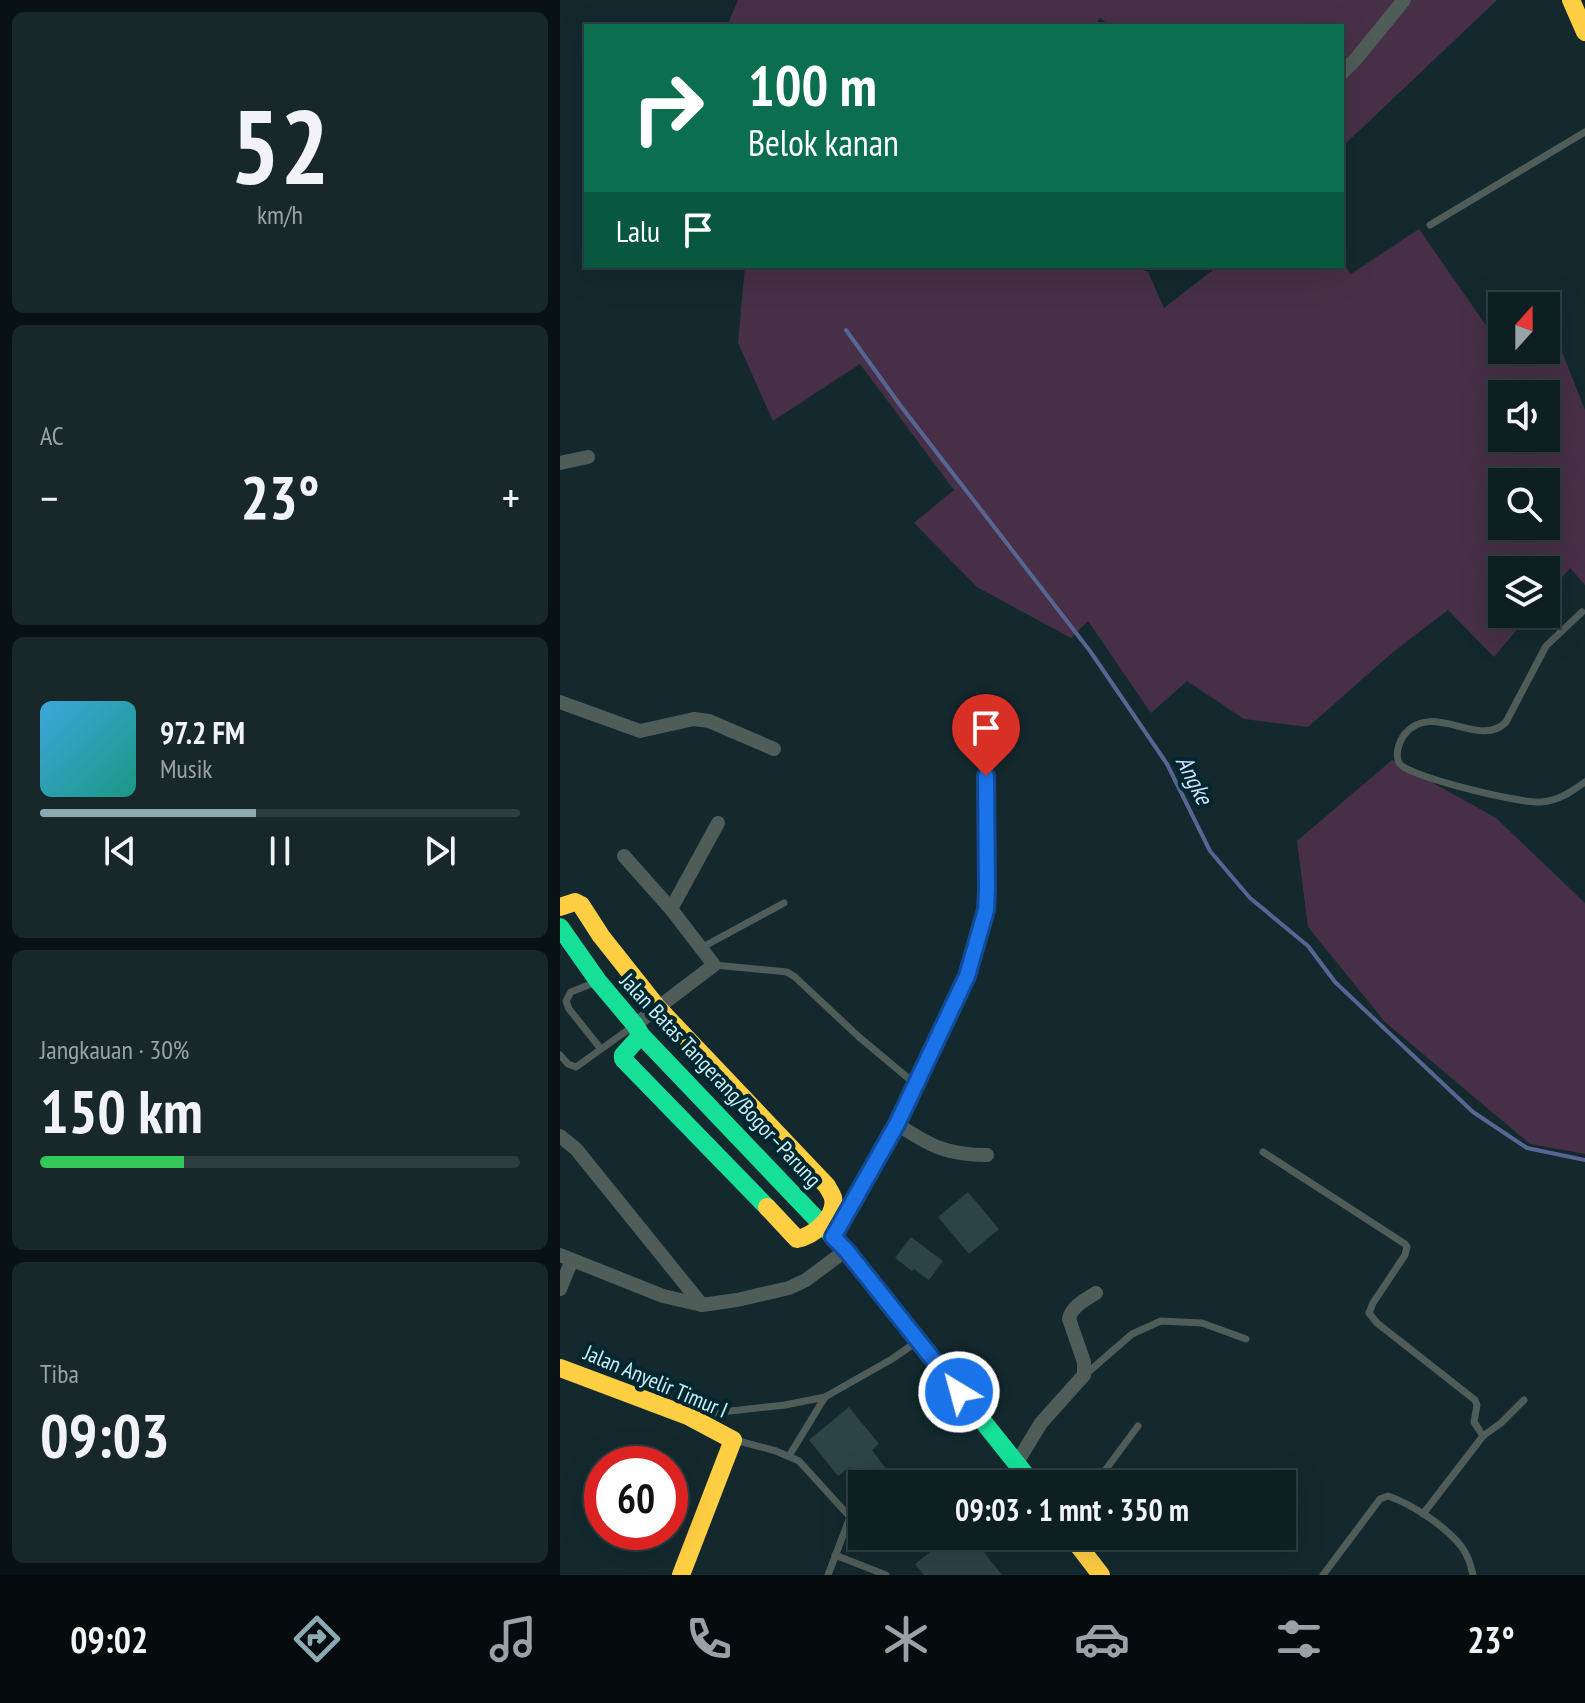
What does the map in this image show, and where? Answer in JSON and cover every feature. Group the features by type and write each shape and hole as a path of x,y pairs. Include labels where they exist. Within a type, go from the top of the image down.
{"street":[{"path":"1344,71 1404,0"},
{"path":"1571,0 1585,32"},
{"path":"560,463 588,457"},
{"path":"560,702 640,731 694,719 709,721 774,749"},
{"path":"560,1289 566,1258 663,1296 702,1305 789,1288 826,1267 834,1237 897,1124 967,976 986,910 986,776"},
{"path":"671,909 718,823"},
{"path":"624,856 671,909 714,965 658,1008 638,1030 623,1059 797,1239 834,1237"},
{"path":"560,907 568,902 581,905 601,936 658,1008 827,1186 832,1196 834,1237"},
{"name":"Jalan Batas Tangerang/Bogor–Parung","path":"560,927 638,1030 834,1237 1021,1470"},
{"path":"897,1124 922,1141 943,1150 987,1155"},
{"path":"560,1136 576,1149 702,1305"},
{"path":"1016,1464 1041,1423 1084,1375 1084,1362 1069,1319 1075,1307 1096,1293"},
{"name":"Jalan Anyelir Timur I","path":"560,1368 688,1416 733,1440"},
{"path":"681,1575 733,1440"},
{"path":"1082,1550 1101,1575"}],"lane":[{"path":"1430,225 1585,132"},
{"path":"1582,612 1546,646 1501,728 1491,731 1438,722 1417,723 1400,741 1398,759 1406,768 1430,777 1522,801 1541,802 1564,797 1585,782"},
{"path":"701,948 784,903"},
{"path":"714,965 787,972 915,1084"},
{"path":"598,981 571,992 566,1001 601,1049"},
{"path":"560,1055 576,1067 601,1049 638,1030"},
{"path":"1263,1152 1405,1244 1405,1255 1369,1313 1377,1323 1475,1400 1474,1422 1483,1436"},
{"path":"1084,1375 1132,1334 1161,1321 1202,1323 1246,1339"},
{"path":"688,1416 785,1405 825,1397 848,1386 919,1340"},
{"path":"789,1456 825,1397"},
{"path":"1423,1514 1483,1436 1524,1400"},
{"path":"1105,1470 1138,1426"},
{"path":"733,1440 799,1461 850,1517 828,1575"},
{"path":"1323,1575 1383,1496 1394,1498 1423,1514 1461,1546 1473,1575"},
{"path":"835,1555 886,1575"}],"shaded area":[{"path":"738,0 1497,0 1344,145 1344,24 1108,24 1100,18 1096,24 728,24"},
{"path":"1419,229 1488,328 1488,364 1560,364 1560,347 1585,410 1585,585 1570,568 1560,580 1560,556 1488,556 1488,628 1518,628 1494,657 1448,610 1392,653 1308,727 1244,719 1187,681 1151,713 1088,621 1071,638 977,587 914,523 954,490 860,364 773,421 738,343 745,268 1139,268 1148,272 1164,308 1215,268 1344,268 1344,265 1351,274"},
{"path":"1392,760 1496,818 1585,903 1585,1154 1530,1144 1385,1022 1308,927 1297,841"}],"building":[{"path":"968,1192 999,1229 969,1254 938,1217"},
{"path":"911,1237 943,1261 929,1280 895,1258"},
{"path":"849,1407 879,1444 872,1450 887,1470 852,1470 850,1467 838,1476 809,1440"},
{"path":"933,1550 982,1550 1002,1575 924,1575 915,1564"}],"waterway":[{"name":"Angke","path":"846,330 1090,651 1167,764 1210,851 1250,898 1308,946 1335,982 1473,1112 1527,1148 1585,1160"}],"traffic: fast":[{"path":"560,927 641,1035 846,1250 1022,1470"},
{"path":"641,1035 623,1059 767,1207"}],"traffic: slow":[{"path":"1571,0 1585,32"},
{"path":"833,1237 897,1124 967,976 986,910 986,776"},
{"path":"560,907 575,902 581,905 601,936 658,1008 827,1186 833,1198 828,1219 810,1234 797,1239 767,1207"},
{"path":"560,1368 688,1416 733,1440 681,1575"},
{"path":"1082,1550 1101,1575"}],"route":[{"path":"959,1392 833,1237 897,1124 967,976 986,910 986,776"}]}
